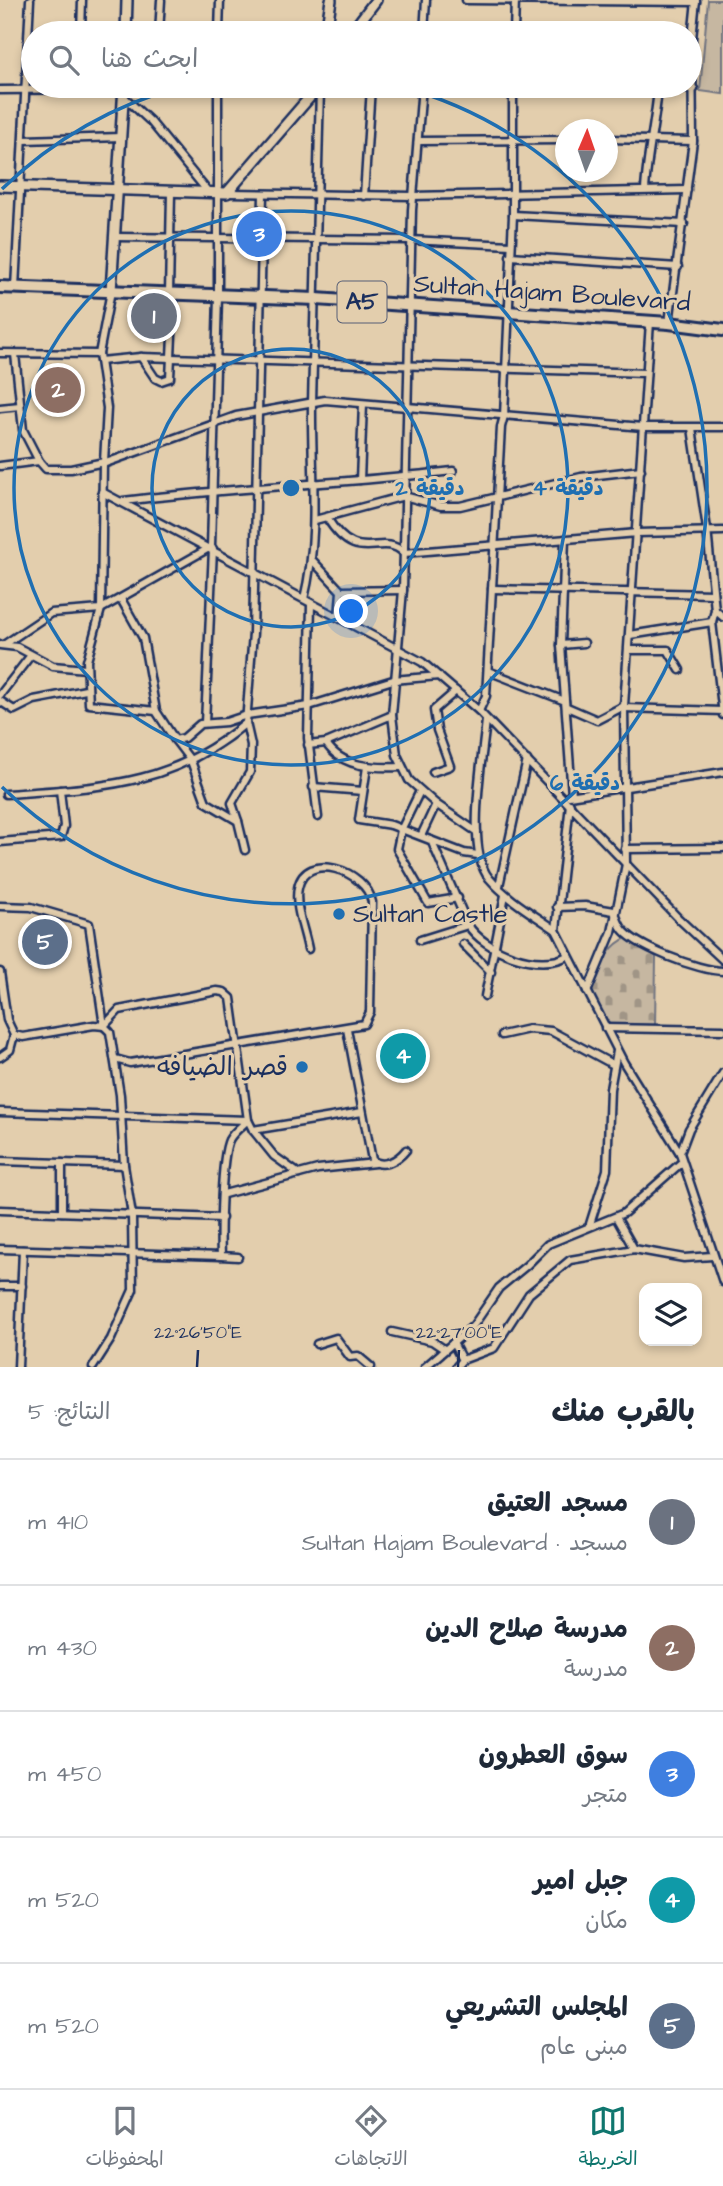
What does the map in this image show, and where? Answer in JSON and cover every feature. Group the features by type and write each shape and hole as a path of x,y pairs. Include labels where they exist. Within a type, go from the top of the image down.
{"highway":[{"name":"Sultan Hajam Boulevard","path":"0,287 316,299 669,323 723,330"}],"main road":[{"path":"126,21 127,0"},
{"path":"328,21 331,0"},
{"path":"360,21 376,0"},
{"path":"111,291 123,98"},
{"path":"0,186 218,193 309,98"}],"street":[{"path":"30,0 30,21"},
{"path":"81,21 82,0"},
{"path":"160,21 161,0"},
{"path":"219,21 220,0"},
{"path":"425,21 426,0"},
{"path":"466,0 696,1 693,21"},
{"path":"514,21 515,0"},
{"path":"0,90 21,90"},
{"path":"15,288 26,98"},
{"path":"130,98 218,193 412,196 687,190"},
{"path":"205,723 218,296 218,98"},
{"path":"317,98 318,195 312,401 315,520 308,601 308,745 313,787 318,800 318,817"},
{"path":"364,196 370,98"},
{"path":"421,98 412,196 403,590 392,715 401,767 420,791 477,832"},
{"path":"479,711 485,696 488,671 500,427 504,416 513,215 513,98"},
{"path":"645,190 648,146 653,139 657,98"},
{"path":"669,323 684,224 693,141 694,98"},
{"path":"24,140 121,137"},
{"path":"618,139 693,141"},
{"path":"419,141 555,140"},
{"path":"141,357 155,378 161,381 170,378 171,193"},
{"path":"245,850 232,803 250,772 251,745 246,719 254,574 263,194"},
{"path":"513,215 684,224"},
{"path":"114,237 411,240 511,245"},
{"path":"510,256 678,267"},
{"path":"111,291 100,357 107,408 102,492 101,609 86,669 86,690 89,704 94,706 156,710"},
{"path":"587,992 606,952 614,911 620,904 626,864 624,707 650,322"},
{"path":"0,354 646,373"},
{"path":"15,354 23,430 46,469 71,469 103,463 259,411 312,401 337,400 408,409 643,428 723,427"},
{"path":"360,480 363,404"},
{"path":"0,408 20,407"},
{"path":"488,671 597,720 624,707 723,712 712,622 715,610 708,529 692,428"},
{"path":"0,466 39,461"},
{"path":"315,520 404,496 448,507 497,499 581,477 641,470"},
{"path":"121,502 211,490 405,477 453,471"},
{"path":"102,492 212,548 254,574 422,662 479,711 723,960"},
{"path":"327,518 339,536 354,546 386,546 404,553 637,533 708,529 723,531"},
{"path":"565,539 561,645 572,795"},
{"path":"3,645 51,613 101,609 212,548"},
{"path":"313,561 341,591 339,618"},
{"path":"492,589 713,594"},
{"path":"341,591 403,590"},
{"path":"121,598 143,638 156,710 191,761 206,802 237,821"},
{"path":"715,610 723,617"},
{"path":"630,635 712,622"},
{"path":"561,645 584,643"},
{"path":"3,645 31,654 53,666 86,669"},
{"path":"629,650 668,650 680,670"},
{"path":"0,695 31,654"},
{"path":"175,740 184,738 205,723 246,719 309,706 393,680 439,676"},
{"path":"0,701 14,710 34,700 86,690"},
{"path":"433,772 450,766 437,730 434,710 456,691"},
{"path":"308,745 326,743 392,715"},
{"path":"6,794 60,790 146,777 191,761 246,719"},
{"path":"486,720 477,832 478,855 487,877 499,886 505,895 556,930"},
{"path":"326,743 337,756 367,767 401,767"},
{"path":"499,886 527,760"},
{"path":"367,767 359,820 383,823 464,853 478,855"},
{"path":"564,797 723,772"},
{"path":"313,787 363,791"},
{"path":"0,842 61,837 64,827 60,790"},
{"path":"420,791 401,830 397,849 425,901 433,904 458,898"},
{"path":"421,836 436,804"},
{"path":"570,804 556,930 617,1050 680,1153 712,1256 723,1282"},
{"path":"430,840 468,925 482,940 537,963 559,961 567,956"},
{"path":"625,849 723,848"},
{"path":"115,1059 130,1063 347,1029 363,1024 370,1012 372,902 370,893 354,876 326,867 316,869 301,879 297,890 308,949"},
{"path":"485,996 505,895"},
{"path":"0,906 31,907 89,924 104,1026 110,1032 115,1059 122,1116 124,1165 132,1214 133,1253 133,1290 111,1339 93,1367"},
{"path":"557,907 585,906 614,911"},
{"path":"614,911 621,929 651,948 678,960 723,971"},
{"path":"420,940 468,925"},
{"path":"463,944 491,972"},
{"path":"0,972 3,1012 14,1035 10,1050 0,1057"},
{"path":"104,1026 119,1010 224,992 231,998 248,1120 274,1156 299,1174"},
{"path":"14,1035 23,1037 94,1025 104,1026"},
{"path":"605,1028 723,1030"},
{"path":"347,1029 370,1155 375,1163"},
{"path":"502,1035 529,1029 551,1031 614,1065"},
{"path":"590,1224 607,1170 617,1050"},
{"path":"680,1153 689,1129 723,1073"},
{"path":"0,1112 248,1120"},
{"path":"253,1130 362,1112"},
{"path":"221,1256 224,1157 230,1137 248,1120"},
{"path":"224,1194 299,1174 394,1161 406,1150"},
{"path":"0,1161 124,1165"},
{"path":"425,1367 473,1326 505,1281 527,1265 548,1244 590,1224 616,1217 682,1162"},
{"path":"62,1163 62,1212"},
{"path":"0,1210 222,1217"},
{"path":"616,1217 634,1249"},
{"path":"0,1249 237,1257"},
{"path":"456,1367 462,1360 494,1348 529,1294 564,1264 578,1257 634,1249 684,1258 712,1256"},
{"path":"18,1367 23,1250"},
{"path":"0,1286 22,1286"},
{"path":"392,1332 432,1341 444,1349"},
{"path":"317,1344 336,1338 350,1357 358,1356 371,1367"},
{"path":"453,1343 462,1360"}],"green space":[{"path":"708,0 723,0 723,94 702,91"},
{"path":"629,937 656,957 655,1026 607,1026 590,991 609,952"}],"place":[{"name":"سوق العطرون","path":"259,234"},
{"name":"مسجد العتيق","path":"154,316"},
{"name":"مدرسة صلاح الدين","path":"58,390"},
{"name":"Sultan Castle","path":"339,914"},
{"name":"المجلس التشريعي","path":"45,942"},
{"name":"جبل امير","path":"403,1056"},
{"name":"قصر الضيافه","path":"302,1067"}]}
